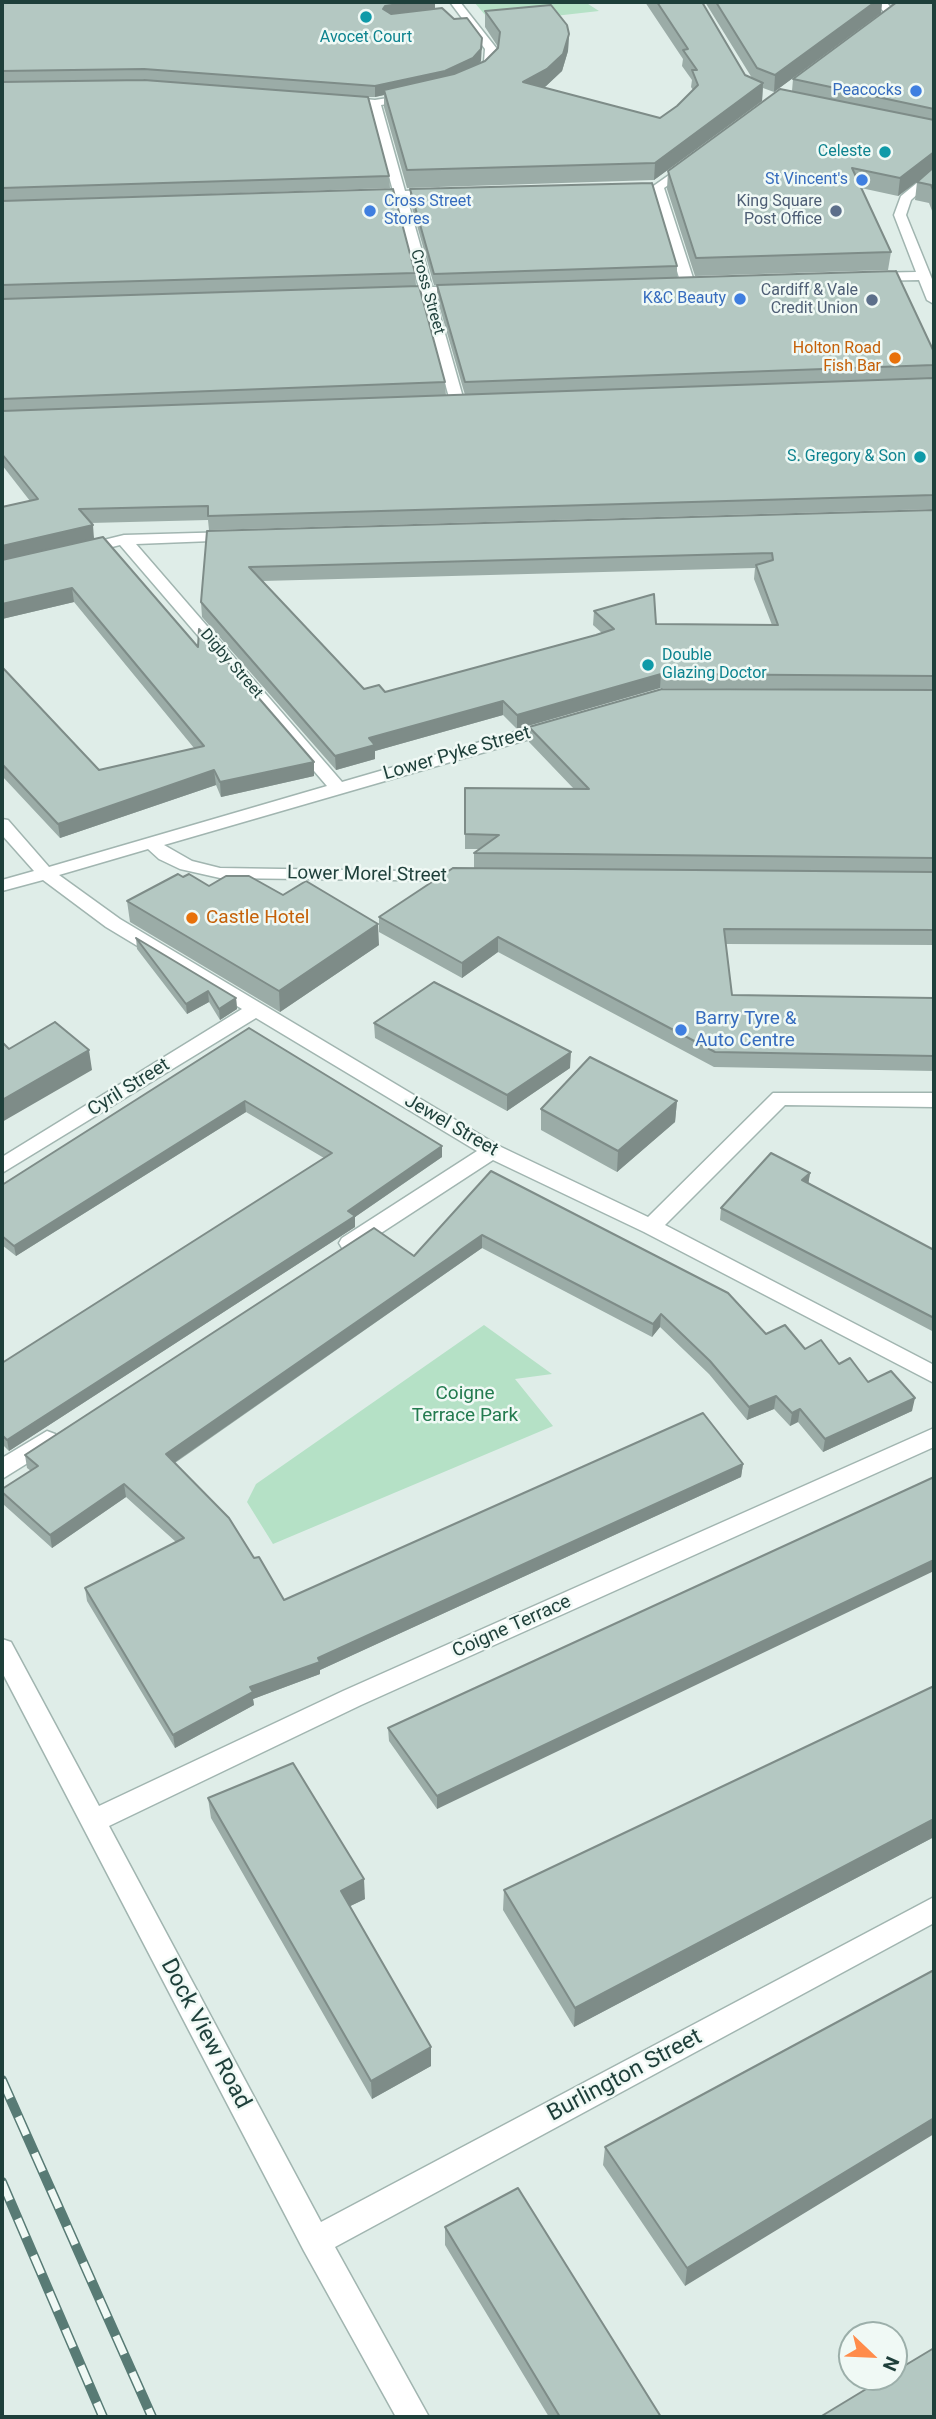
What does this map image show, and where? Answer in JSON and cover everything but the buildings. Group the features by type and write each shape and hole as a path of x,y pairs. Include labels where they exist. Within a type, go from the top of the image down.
{"street":[{"path":"860,37 891,13 880,2"},
{"path":"457,9 491,50 490,63 479,74 460,83"},
{"path":"321,99 375,103 425,94"},
{"name":"Cross Street","path":"375,103 457,401"},
{"path":"687,281 651,187 701,156"},
{"path":"934,173 905,199 900,215 934,300"},
{"path":"347,197 450,193"},
{"path":"867,277 923,276"},
{"path":"373,293 480,289"},
{"path":"70,552 124,540 249,537"},
{"name":"Digby Street","path":"124,540 338,788"},
{"name":"Lower Pyke Street","path":"2,886 566,723"},
{"name":"Jewel Street","path":"2,824 45,873 113,923 492,1151 650,1227 934,1375"},
{"name":"Lower Morel Street","path":"151,842 165,855 186,865 220,873 481,877"},
{"name":"Cyril Street","path":"2,1166 256,1010"},
{"path":"650,1227 780,1098 934,1100"},
{"path":"328,1258 492,1151"},
{"path":"2,1470 60,1432"},
{"name":"Coigne Terrace","path":"91,1822 364,1693 934,1437"},
{"name":"Dock View Road","path":"2,1649 315,2242 412,2417"},
{"name":"Burlington Street","path":"315,2242 934,1909"}],"green space":[{"path":"474,2 585,2 599,11 492,23"},
{"name":"Coigne Terrace Park","path":"484,1325 552,1374 515,1379 553,1426 273,1544 247,1502 256,1484"}],"railway":[{"path":"2,2080 152,2417"},
{"path":"2,2182 103,2417"}],"place":[{"name":"Avocet Court","path":"366,17"},
{"name":"Peacocks","path":"916,91"},
{"name":"Celeste","path":"885,152"},
{"name":"St Vincent's","path":"862,180"},
{"name":"Cross Street Stores","path":"370,211"},
{"name":"King Square Post Office","path":"836,211"},
{"name":"K&C Beauty","path":"740,299"},
{"name":"Cardiff & Vale Credit Union","path":"872,300"},
{"name":"Holton Road Fish Bar","path":"895,358"},
{"name":"S. Gregory & Son","path":"920,457"},
{"name":"Double Glazing Doctor","path":"648,665"},
{"name":"Castle Hotel","path":"192,918"},
{"name":"Barry Tyre & Auto Centre","path":"681,1030"}]}
